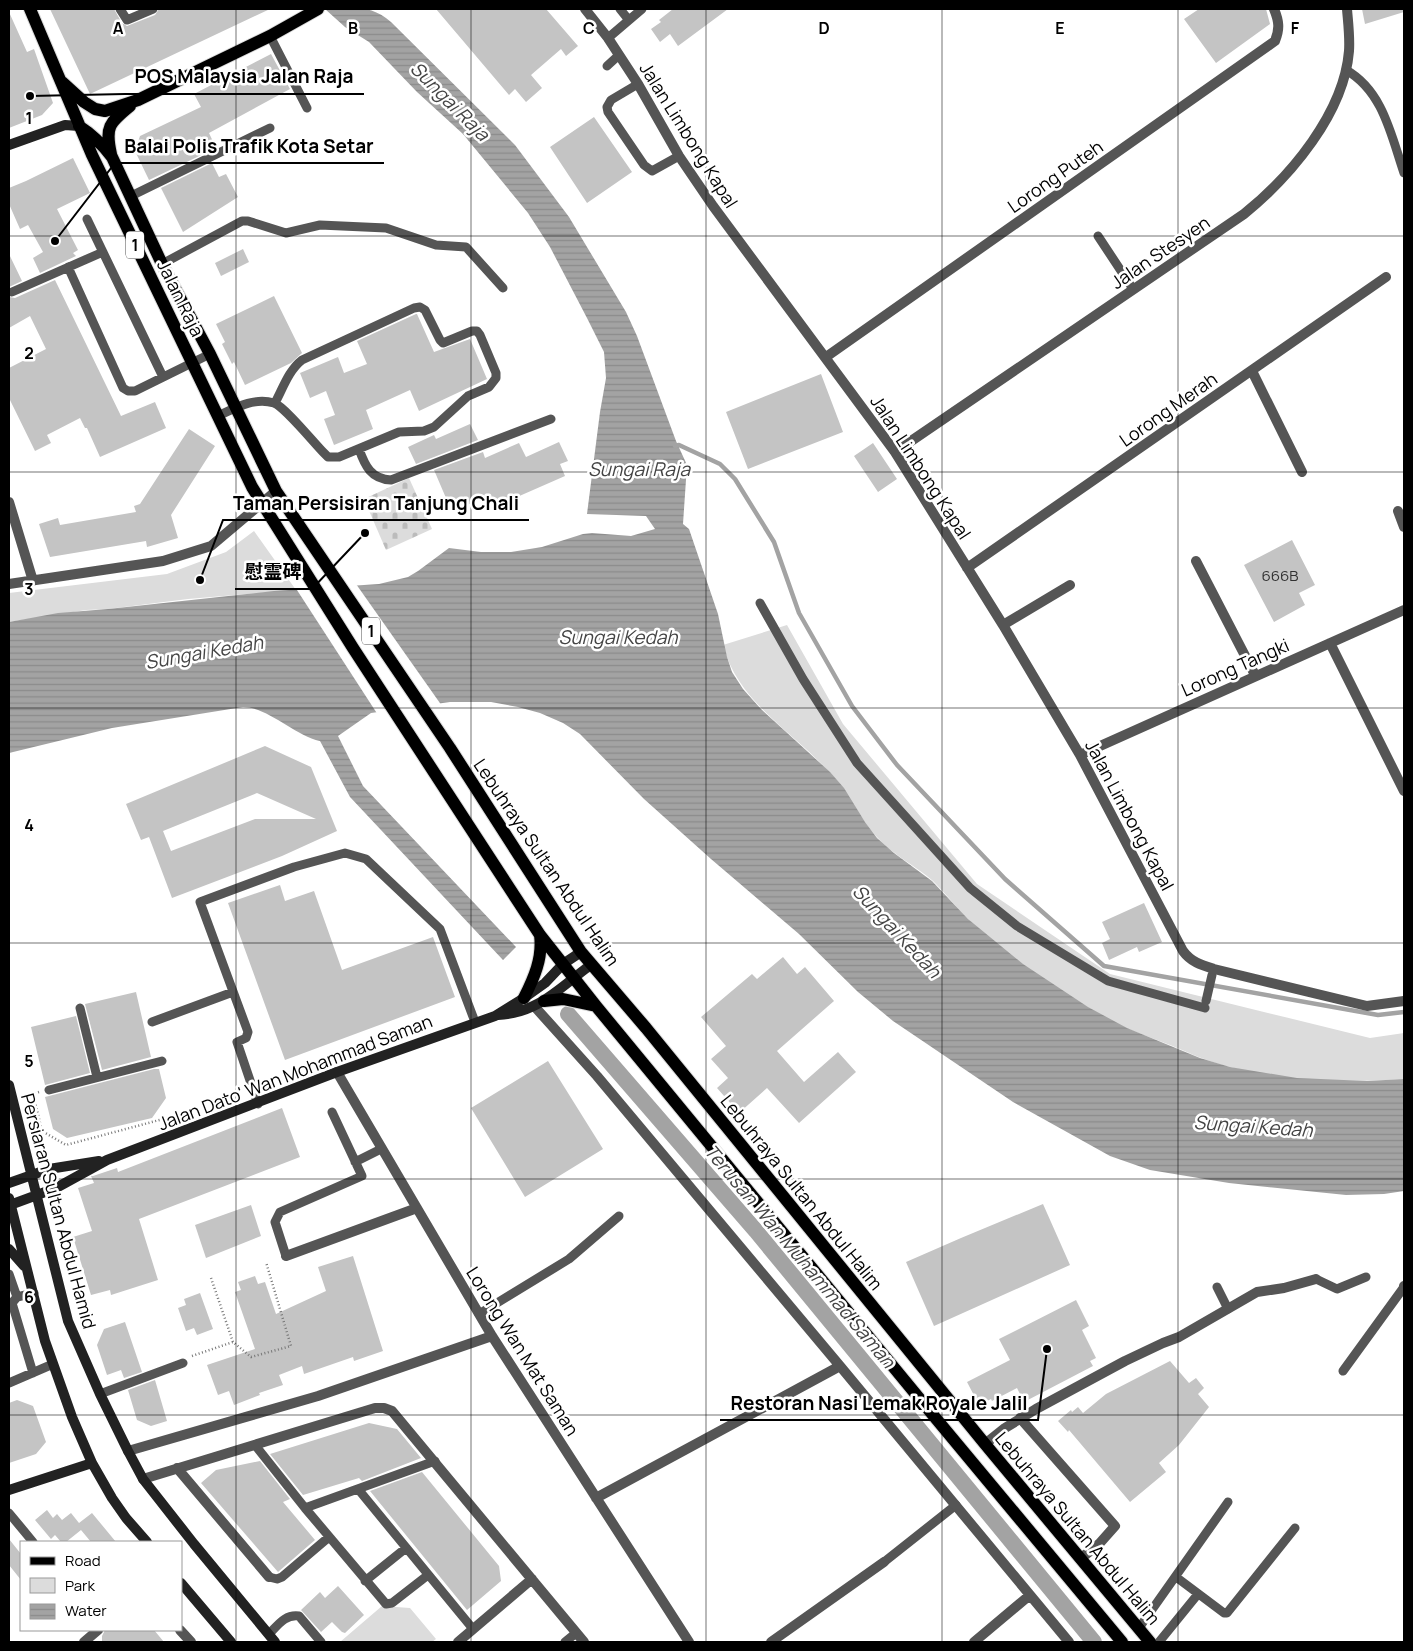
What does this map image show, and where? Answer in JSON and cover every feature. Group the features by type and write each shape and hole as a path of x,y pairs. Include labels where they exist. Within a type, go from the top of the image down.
{"main road":[{"path":"112,157 108,142 110,126 114,119 138,100 270,36 318,9"},
{"name":"Jalan Raja","path":"33,10 79,126 240,463 276,526 540,935"},
{"name":"Jalan Raja","path":"62,82 84,102 95,109 105,111 138,100"},
{"path":"9,145 65,125 79,126"},
{"name":"1","path":"79,126 102,143 112,157"},
{"name":"Jalan Raja","path":"112,157 162,264 210,354 276,491 450,748"},
{"name":"Lebuhraya Sultan Abdul Halim","path":"450,748 582,952 985,1444 1150,1642"},
{"path":"524,998 533,980 540,958 542,946 540,935"},
{"name":"1","path":"540,935 596,1006 1122,1642"},
{"name":"Jalan Dato' Wan Mohammad Saman","path":"495,1016 524,998 563,964 582,952"},
{"name":"Jalan Dato' Wan Mohammad Saman","path":"9,1203 36,1196 56,1188 107,1160 258,1104 337,1072 475,1022 495,1016 514,1014 539,1004 592,964"},
{"path":"539,1004 563,999 580,1001 596,1006"},
{"name":"Persiaran Sultan Abdul Hamid","path":"9,1085 68,1321 100,1394 143,1479 272,1638"},
{"name":"Jalan Dato' Wan Mohammad Saman","path":"9,1182 49,1169 107,1160"},
{"path":"9,1203 45,1341 72,1417 92,1463 112,1498 146,1541"},
{"path":"9,1249 25,1267"},
{"path":"9,1490 92,1463"},
{"path":"182,1584 231,1642"}],"street":[{"name":"Jalan Limbong Kapal","path":"586,9 608,38 638,84 679,156 713,206 895,452 1003,624 1080,755 1188,958 1214,969 1367,1006 1404,1001"},
{"name":"Lorong Puteh","path":"826,357 1275,41 1279,31 1279,21 1274,9"},
{"name":"Jalan Stesyen","path":"895,452 1244,214 1264,198 1286,176 1305,152 1322,126 1336,98 1346,70 1349,44 1347,9"},
{"name":"Lorong Merah","path":"967,568 1386,277"},
{"path":"1252,370 1302,472"},
{"path":"9,584 163,561 211,546 276,491"},
{"path":"9,502 33,581"},
{"path":"1398,511 1404,527"},
{"path":"1196,562 1255,675"},
{"path":"1003,624 1070,585"},
{"name":"Lorong Tangki","path":"1080,755 1255,675 1404,610"},
{"path":"1330,643 1404,791"},
{"path":"539,1004 1069,1642"},
{"name":"Lorong Wan Mat Saman","path":"337,1072 492,1336 689,1642"},
{"path":"286,1256 417,1208"},
{"path":"985,1444 1020,1418 1125,1361 1163,1343 1179,1338 1257,1292 1284,1288 1316,1279"},
{"path":"128,1451 318,1396 492,1336"},
{"path":"596,1498 840,1366"},
{"path":"143,1479 375,1408 384,1408 392,1411 584,1642"},
{"path":"1020,1418 1115,1526 1080,1559"},
{"path":"178,1468 269,1578"},
{"path":"771,1642 884,1562"},
{"path":"458,1642 532,1579"},
{"path":"974,1642 1030,1595"},
{"path":"84,1642 97,1631"},
{"path":"181,1631 190,1642"}],"lane":[{"path":"120,9 127,20 153,9"},
{"path":"620,9 628,19"},
{"path":"608,38 642,9"},
{"path":"270,36 307,108"},
{"path":"607,66 619,55"},
{"path":"1346,70 1360,79 1373,94 1404,173"},
{"path":"638,84 612,100 607,107 608,112 644,166 652,171 679,156"},
{"path":"130,196 270,128"},
{"path":"87,219 163,377"},
{"path":"162,264 242,221 248,221 286,233 320,225 386,228 413,236 427,243 466,247 503,288"},
{"path":"1098,236 1134,289"},
{"path":"12,292 103,252"},
{"path":"68,267 123,388 128,391 135,391 210,354"},
{"path":"218,416 243,404 275,403 324,453 328,456 339,457 399,432 424,431 434,427 468,396 489,387 496,378 496,373 480,335 476,331 443,343 425,310 414,308 302,360 290,373 275,403"},
{"path":"359,449 368,470 379,478 391,480 551,419"},
{"path":"760,603 803,679 857,763 970,888 1017,926 1108,981 1206,1004 1212,975"},
{"path":"258,1104 237,1042 246,1038 248,1032 200,902 294,867 345,853 366,859 440,929 475,1022"},
{"path":"152,1022 233,992"},
{"path":"80,1008 97,1078"},
{"path":"49,1090 162,1061"},
{"path":"286,1256 275,1222 280,1212 362,1176 332,1112"},
{"path":"356,1162 381,1149"},
{"path":"479,1314 569,1260 619,1216"},
{"path":"9,1274 17,1297"},
{"path":"1316,1279 1337,1289 1366,1277"},
{"path":"1216,1287 1228,1309"},
{"path":"1343,1371 1404,1287"},
{"path":"33,1373 12,1303 17,1297 34,1293"},
{"path":"100,1394 183,1363"},
{"path":"9,1383 53,1364"},
{"path":"255,1445 365,1581 386,1604 392,1603 428,1575"},
{"path":"305,1508 434,1461"},
{"path":"358,1489 473,1629"},
{"path":"1139,1628 1228,1502"},
{"path":"884,1562 956,1505"},
{"path":"9,1514 32,1541"},
{"path":"1176,1577 1224,1613 1230,1611 1296,1528"},
{"path":"269,1578 277,1579 282,1577 329,1537"},
{"path":"365,1581 406,1548"},
{"path":"1159,1642 1198,1594"},
{"path":"272,1638 287,1617 296,1615 322,1642"},
{"path":"565,1642 576,1633"}],"path":[{"path":"49,1090 33,1094 42,1131 66,1145 167,1118 175,1122"},
{"path":"211,1278 233,1342 252,1357 290,1346 266,1262"},
{"path":"190,1356 233,1342"}],"green space":[{"path":"409,478 432,529 386,550 364,499"},
{"path":"254,531 296,590 86,610 9,622 9,593 167,574 226,552"},
{"path":"787,625 843,724 977,884 1110,974 1370,1038 1404,1033 1404,1079 1361,1081 1317,1080 1251,1072 1222,1065 1126,1028 1064,993 1023,965 985,935 933,881 882,843 831,774 769,716 741,684 730,665 723,645"},
{"path":"382,1606 410,1608 436,1639 432,1642 340,1642"}],"water":[{"name":"Sungai Kedah","path":"360,8 375,12 391,22 515,145 569,217 626,312 687,465 683,524 689,529 718,614 732,672 743,689 761,709 830,772 844,788 877,838 932,881 968,919 1023,964 1088,1007 1127,1028 1200,1058 1230,1067 1297,1078 1367,1081 1404,1079 1404,1191 1384,1194 1346,1195 1229,1183 1150,1170 1110,1156 1013,1102 893,1021 858,992 799,934 644,799 580,734 563,723 540,713 491,702 450,702 371,713 338,736 363,786 516,947 503,960 350,797 320,741 310,738 262,711 243,707 112,728 9,753 9,622 58,613 274,591 379,584 408,577 449,548 481,552 511,552 542,547 583,534 631,536 655,529 646,516 587,514 606,378 604,352 550,247 528,213 463,134 417,92 369,42 345,27 325,9"}],"pier":[{"path":"356,584 442,706 378,715 295,587"}],"building":[{"path":"50,9 114,9 122,23 127,26 155,15 159,9 270,9 90,94"},
{"path":"436,9 546,9 578,46 566,56 561,49 531,75 542,88 526,102 515,89 509,95"},
{"path":"673,9 728,9 678,46 670,34 660,42 651,29 661,22 659,20"},
{"path":"1199,9 1266,9 1270,24 1216,63 1184,19"},
{"path":"1362,9 1404,9 1404,12 1365,24"},
{"path":"9,12 27,52 34,49 53,103 42,115 9,128"},
{"path":"271,54 290,89 209,133 216,148 149,180 135,151 140,136 201,107 194,94"},
{"path":"594,117 632,172 587,203 550,147"},
{"path":"73,158 90,193 57,209 78,250 73,253 76,256 40,273 33,258 43,252 28,225 20,229 9,204 9,188"},
{"path":"212,163 219,177 226,174 238,197 183,232 161,188"},
{"path":"243,249 249,262 221,276 215,263"},
{"path":"9,254 22,281 9,287"},
{"path":"55,280 121,416 155,402 166,428 100,457 87,428 85,428 80,418 47,435 51,443 35,451 9,398 9,368 46,349 30,316 9,328 9,297 15,298"},
{"path":"274,296 302,353 291,363 245,385 234,362 232,364 222,344 225,342 216,324"},
{"path":"416,314 434,352 470,339 487,379 419,411 410,390 366,410 373,429 334,445 324,419 335,415 326,391 310,398 300,373 338,357 344,373 367,364 357,341"},
{"path":"821,374 843,432 748,469 726,412"},
{"path":"470,424 478,440 416,464 408,447 434,435 436,439"},
{"path":"189,429 215,446 171,515 178,538 147,547 146,541 50,557 39,524 58,518 60,525 136,512 134,506 140,504"},
{"path":"559,442 568,461 560,464 565,476 506,502 505,499 493,504 489,495 452,512 434,470 483,452 485,458 519,443 526,457"},
{"path":"873,443 897,479 878,492 854,456"},
{"path":"1292,540 1315,585 1299,593 1305,605 1274,622 1244,565"},
{"path":"265,746 311,767 337,831 282,856 172,898 149,837 141,840 126,804","holes":["257,793 316,819 255,819 171,851 163,831"]},
{"path":"280,885 285,901 314,891 342,970 433,937 455,997 285,1060 228,903"},
{"path":"1144,903 1162,942 1139,952 1137,947 1109,960 1102,943 1110,939 1102,922"},
{"path":"783,957 797,974 805,967 834,1001 777,1051 804,1082 838,1052 856,1072 799,1123 767,1088 739,1113 717,1088 728,1078 711,1059 726,1046 701,1017 752,974 757,979"},
{"path":"136,992 151,1057 102,1070 85,1004"},
{"path":"76,1016 90,1073 45,1085 31,1027"},
{"path":"548,1061 603,1149 525,1197 471,1108"},
{"path":"159,1069 166,1098 152,1118 67,1138 53,1129 45,1097"},
{"path":"282,1108 300,1157 139,1219 158,1280 111,1295 110,1290 91,1295 73,1237 92,1231 78,1188 94,1183 91,1176 117,1168 118,1172"},
{"path":"1043,1204 1070,1265 934,1326 906,1262"},
{"path":"251,1205 261,1236 206,1258 195,1225"},
{"path":"353,1256 383,1351 354,1361 353,1357 304,1374 302,1366 279,1375 283,1385 259,1393 260,1395 234,1405 229,1391 218,1395 207,1365 255,1349 235,1292 241,1290 238,1282 255,1276 258,1284 265,1282 276,1314 326,1291 318,1267"},
{"path":"200,1293 213,1329 197,1335 194,1328 186,1331 178,1308 186,1305 184,1299"},
{"path":"1076,1300 1089,1326 1082,1330 1096,1358 1090,1361 1093,1366 1024,1402 1017,1388 992,1401 991,1399 979,1405 967,1382 1010,1360 999,1339"},
{"path":"125,1322 142,1372 124,1378 121,1370 107,1375 97,1345 104,1329"},
{"path":"1170,1361 1189,1383 1196,1378 1204,1388 1198,1394 1209,1407 1179,1445 1159,1463 1166,1472 1130,1502 1069,1430 1068,1432 1058,1421 1071,1410 1072,1412 1078,1407 1083,1413 1106,1394"},
{"path":"155,1380 167,1421 151,1426 137,1420 128,1390"},
{"path":"17,1400 33,1406 46,1442 36,1454 9,1463 9,1403"},
{"path":"369,1423 397,1429 421,1458 362,1481 359,1478 303,1495 270,1454"},
{"path":"260,1461 290,1499 283,1502 315,1540 278,1572 201,1483 216,1470"},
{"path":"422,1472 499,1566 501,1581 467,1610 370,1491"},
{"path":"47,1510 53,1518 57,1514 62,1520 71,1513 79,1523 92,1513 115,1541 90,1541 81,1530 67,1541 60,1541 55,1535 51,1539 35,1520"},
{"path":"9,1539 20,1553 20,1579 9,1565"},
{"path":"338,1586 364,1615 345,1633 332,1622 321,1632 301,1610 320,1592 325,1598"},
{"path":"104,1631 155,1631 164,1642 102,1642"}],"waterway":[{"name":"Sungai Raja","path":"675,446 679,445 720,464 735,479 774,542 799,613 852,706 897,765 1005,879 1104,966 1378,1015 1404,1012"},
{"name":"Terusan Wan Muhammad Saman","path":"568,1014 756,1231 1094,1642"}],"place":[{"name":"POS Malaysia Jalan Raja","path":"30,96"},
{"name":"Balai Polis Trafik Kota Setar","path":"55,241"},
{"name":"慰霊碑","path":"365,533"},
{"name":"Taman Persisiran Tanjung Chali","path":"200,580"},
{"name":"Restoran Nasi Lemak Royale Jalil","path":"1047,1349"}]}
